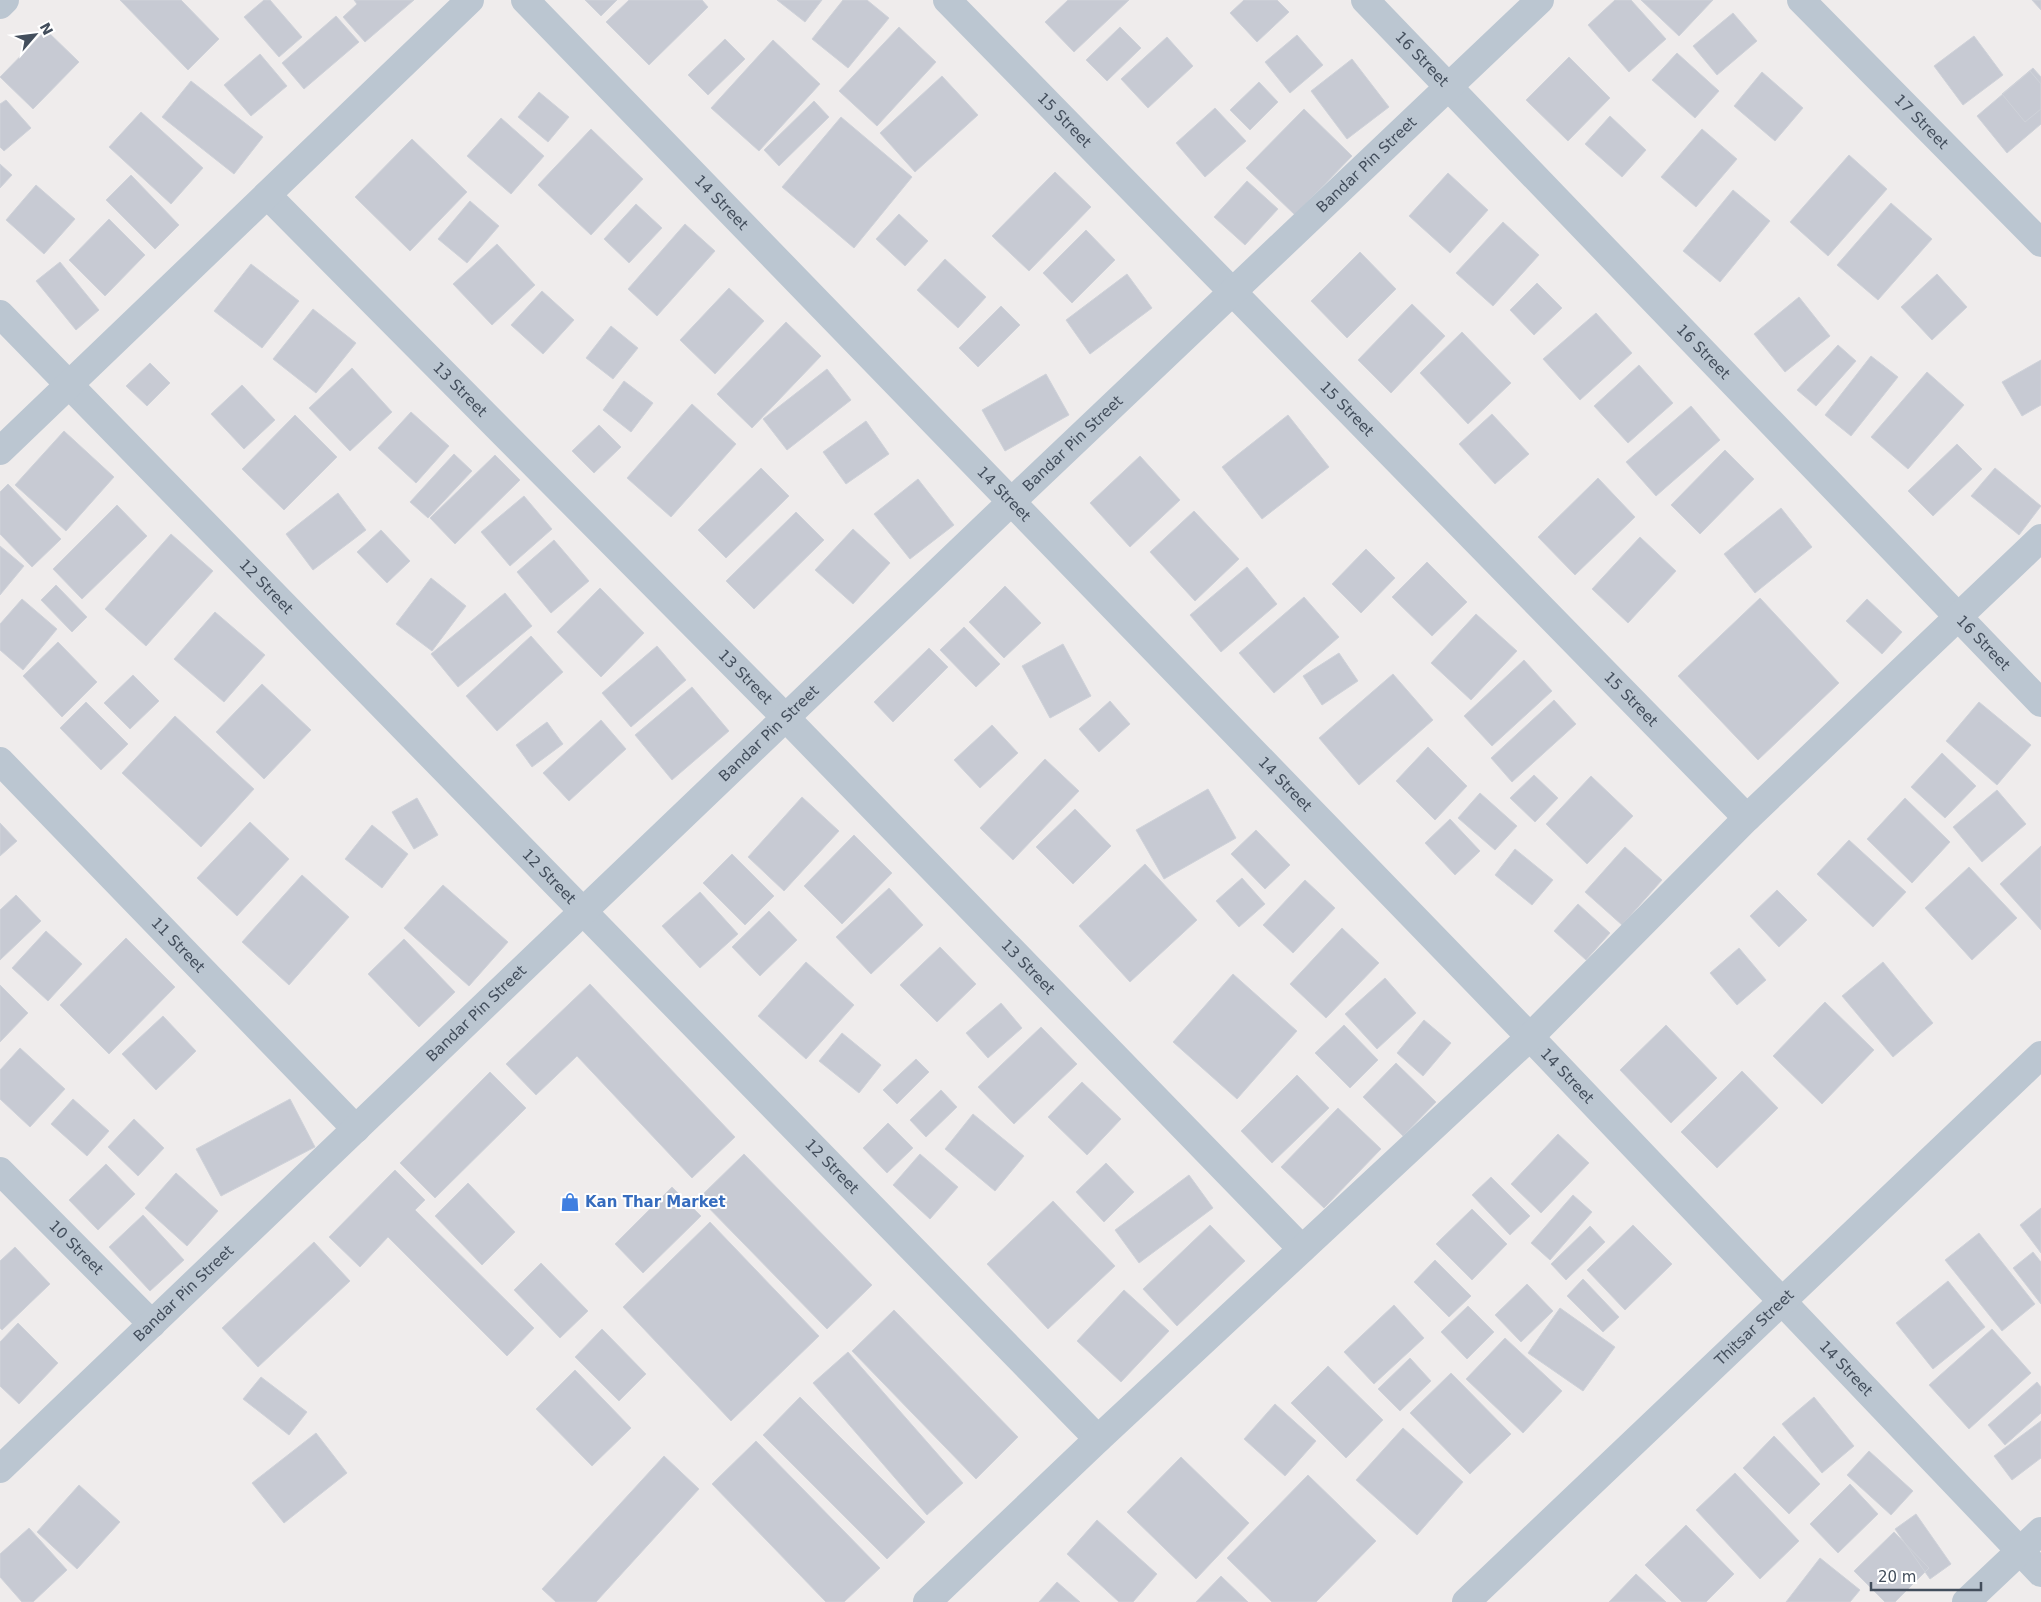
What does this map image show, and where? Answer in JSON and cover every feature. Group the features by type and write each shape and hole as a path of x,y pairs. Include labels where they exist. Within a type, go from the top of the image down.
{"street":[{"path":"0,5 5,0"},
{"path":"0,451 470,0"},
{"name":"14 Street","path":"525,0 1530,1037 2041,1573"},
{"name":"15 Street","path":"947,0 1747,818"},
{"name":"16 Street","path":"1365,0 2041,704"},
{"name":"Bandar Pin Street","path":"0,1469 1011,502 1540,0"},
{"name":"17 Street","path":"1801,0 2041,244"},
{"name":"13 Street","path":"267,196 786,718 1302,1249"},
{"name":"12 Street","path":"0,314 1098,1439"},
{"path":"927,1602 1098,1439 1530,1037 1747,818 2041,538"},
{"name":"11 Street","path":"0,761 356,1129"},
{"name":"Thitsar Street","path":"1466,1602 2041,1055"},
{"name":"10 Street","path":"0,1171 152,1324"},
{"path":"1966,1602 2041,1531"}],"building":[{"path":"120,0 181,0 219,39 188,70"},
{"path":"264,0 270,0 302,37 279,57 244,17"},
{"path":"354,0 414,0 365,42 343,17 357,4"},
{"path":"585,0 617,0 601,16"},
{"path":"629,0 702,0 708,7 649,65 606,22"},
{"path":"777,0 822,0 805,22"},
{"path":"843,0 867,0 889,18 848,68 812,39"},
{"path":"1068,0 1129,0 1074,52 1045,22"},
{"path":"1244,0 1277,0 1289,12 1257,42 1230,13"},
{"path":"1615,0 1631,0 1666,39 1629,72 1588,25"},
{"path":"1641,0 1713,0 1679,36"},
{"path":"2032,0 2041,0 2041,10"},
{"path":"1733,13 1757,41 1717,75 1693,46"},
{"path":"336,16 359,42 304,89 282,63"},
{"path":"899,27 936,62 877,126 839,91"},
{"path":"1120,27 1141,48 1107,81 1086,60"},
{"path":"46,30 79,62 33,109 0,77"},
{"path":"1297,35 1323,65 1290,93 1265,62"},
{"path":"1974,36 2003,75 1963,105 1934,66"},
{"path":"1167,37 1193,66 1148,108 1121,79"},
{"path":"725,39 745,59 708,95 688,75"},
{"path":"773,40 820,84 759,151 711,108"},
{"path":"1677,53 1719,91 1695,118 1652,80"},
{"path":"260,54 287,86 251,116 224,85"},
{"path":"1569,57 1610,98 1568,141 1526,100"},
{"path":"1352,59 1389,107 1347,139 1311,91"},
{"path":"2033,68 2041,77 2041,109 2025,122 2002,94"},
{"path":"2030,71 2041,84 2041,124 2007,153 1977,116"},
{"path":"1762,72 1803,108 1775,141 1734,106"},
{"path":"942,76 978,115 915,172 880,133"},
{"path":"191,81 263,137 234,174 162,117"},
{"path":"1259,82 1278,102 1250,130 1230,110"},
{"path":"539,92 569,117 548,142 518,117"},
{"path":"6,100 31,128 4,151 0,147 0,104"},
{"path":"814,101 829,117 779,166 764,150"},
{"path":"1215,108 1246,141 1205,177 1176,143"},
{"path":"1304,109 1352,156 1295,215 1246,168"},
{"path":"141,112 203,168 171,204 109,147"},
{"path":"1610,116 1646,150 1622,177 1585,144"},
{"path":"841,117 912,177 854,248 782,187"},
{"path":"501,118 544,156 511,194 467,156"},
{"path":"591,129 643,179 591,235 538,185"},
{"path":"1702,129 1737,159 1696,207 1661,177"},
{"path":"412,139 467,192 410,251 355,197"},
{"path":"1849,155 1887,189 1828,256 1790,222"},
{"path":"0,164 12,175 0,188"},
{"path":"1055,172 1091,207 1029,271 992,236"},
{"path":"1448,173 1488,210 1450,253 1409,216"},
{"path":"131,175 179,225 155,249 106,200"},
{"path":"1247,181 1278,209 1245,245 1214,217"},
{"path":"36,185 75,219 44,254 6,220"},
{"path":"1733,190 1770,221 1720,282 1683,251"},
{"path":"470,201 499,226 467,263 438,239"},
{"path":"1891,203 1932,239 1878,300 1837,265"},
{"path":"636,204 662,228 629,263 604,239"},
{"path":"899,214 928,241 905,266 876,239"},
{"path":"109,219 145,255 105,296 69,260"},
{"path":"1503,222 1539,255 1493,306 1456,273"},
{"path":"685,224 715,251 657,316 628,289"},
{"path":"1086,230 1115,260 1072,303 1043,273"},
{"path":"497,244 535,285 492,325 453,284"},
{"path":"1360,252 1396,289 1347,338 1311,301"},
{"path":"945,259 986,297 958,328 917,290"},
{"path":"60,262 99,310 76,330 36,281"},
{"path":"251,264 299,301 262,348 214,311"},
{"path":"1127,274 1152,308 1090,354 1066,320"},
{"path":"1937,274 1967,307 1932,340 1901,307"},
{"path":"1537,283 1562,308 1534,335 1510,310"},
{"path":"729,288 764,321 715,374 680,340"},
{"path":"542,291 574,320 543,354 511,325"},
{"path":"1799,297 1830,336 1785,372 1754,334"},
{"path":"1412,304 1445,336 1391,393 1358,360"},
{"path":"1001,306 1020,325 978,367 959,348"},
{"path":"313,309 356,343 316,393 273,359"},
{"path":"1596,313 1632,353 1580,400 1543,359"},
{"path":"786,322 821,356 752,428 717,394"},
{"path":"611,326 638,348 613,379 586,358"},
{"path":"1462,332 1511,383 1468,424 1420,373"},
{"path":"1838,345 1856,361 1816,406 1797,390"},
{"path":"1871,356 1898,377 1851,436 1825,415"},
{"path":"2041,360 2041,405 2022,416 2002,382"},
{"path":"150,363 170,383 147,406 126,386"},
{"path":"1639,365 1673,403 1628,443 1594,406"},
{"path":"352,368 392,412 350,451 309,408"},
{"path":"827,369 851,400 787,450 763,419"},
{"path":"1927,372 1964,405 1908,469 1871,437"},
{"path":"1046,374 1069,415 1005,451 982,410"},
{"path":"624,381 653,403 631,432 603,410"},
{"path":"242,385 275,420 244,449 211,414"},
{"path":"692,404 736,444 671,517 627,478"},
{"path":"1691,406 1720,440 1656,496 1626,462"},
{"path":"411,412 449,446 416,483 378,448"},
{"path":"1492,414 1529,454 1495,484 1459,444"},
{"path":"295,415 337,457 284,510 242,469"},
{"path":"1288,415 1329,467 1262,519 1222,467"},
{"path":"866,421 889,454 846,484 823,452"},
{"path":"599,425 621,447 594,473 572,451"},
{"path":"64,431 114,477 66,531 15,485"},
{"path":"1957,444 1982,469 1933,516 1908,491"},
{"path":"1725,450 1754,479 1700,534 1671,505"},
{"path":"454,454 472,471 428,518 410,502"},
{"path":"495,455 520,480 455,544 430,518"},
{"path":"1140,456 1180,500 1130,547 1090,503"},
{"path":"761,468 789,496 726,558 698,530"},
{"path":"1995,468 2041,506 2019,535 1971,496"},
{"path":"1598,478 1635,517 1575,575 1538,537"},
{"path":"918,479 954,525 910,559 874,514"},
{"path":"8,484 61,539 32,567 0,534 0,492"},
{"path":"338,493 366,530 313,570 286,534"},
{"path":"524,496 552,529 510,566 481,532"},
{"path":"117,505 147,536 82,599 53,569"},
{"path":"1781,508 1812,547 1755,593 1724,554"},
{"path":"1194,511 1239,559 1195,601 1150,552"},
{"path":"796,512 824,540 754,609 726,581"},
{"path":"853,529 890,563 853,604 815,570"},
{"path":"381,530 410,561 387,583 357,552"},
{"path":"171,534 213,571 146,646 105,609"},
{"path":"1640,537 1676,571 1628,623 1592,589"},
{"path":"554,540 589,581 551,613 517,572"},
{"path":"0,546 24,566 0,595"},
{"path":"1366,549 1395,578 1361,613 1332,584"},
{"path":"1427,562 1467,602 1432,636 1392,597"},
{"path":"1247,567 1277,604 1221,652 1190,615"},
{"path":"431,578 466,606 432,651 396,624"},
{"path":"56,585 87,617 72,632 41,600"},
{"path":"1005,586 1041,623 1004,658 969,622"},
{"path":"600,588 644,633 601,677 557,632"},
{"path":"505,593 532,626 458,687 431,654"},
{"path":"1304,597 1339,637 1274,693 1239,653"},
{"path":"1760,598 1839,683 1758,760 1678,676"},
{"path":"22,599 57,629 23,670 0,650 0,624"},
{"path":"1867,599 1902,632 1882,654 1846,621"},
{"path":"215,612 265,655 224,702 174,659"},
{"path":"1476,614 1517,651 1471,700 1431,663"},
{"path":"964,627 1000,664 976,687 940,650"},
{"path":"531,636 563,672 497,731 466,696"},
{"path":"58,642 97,682 62,717 23,676"},
{"path":"1063,644 1091,696 1050,718 1022,666"},
{"path":"657,646 686,680 631,727 602,693"},
{"path":"929,648 948,667 893,722 874,702"},
{"path":"1339,653 1358,681 1322,705 1303,676"},
{"path":"1524,660 1552,691 1492,746 1464,716"},
{"path":"1393,674 1433,720 1359,785 1319,738"},
{"path":"133,675 159,701 130,729 104,703"},
{"path":"262,684 311,730 264,779 216,732"},
{"path":"692,687 729,731 672,780 635,735"},
{"path":"1554,700 1576,724 1512,782 1491,758"},
{"path":"1110,701 1130,724 1099,752 1079,729"},
{"path":"86,702 128,744 101,770 60,728"},
{"path":"1979,702 2031,745 1997,785 1946,741"},
{"path":"175,716 254,789 201,847 122,773"},
{"path":"601,720 626,749 569,801 543,773"},
{"path":"547,722 563,744 532,767 516,745"},
{"path":"992,725 1018,753 980,788 954,760"},
{"path":"1428,747 1467,786 1435,820 1396,781"},
{"path":"1942,753 1976,786 1945,818 1911,787"},
{"path":"1045,759 1079,791 1013,860 980,828"},
{"path":"1534,775 1558,798 1535,822 1510,798"},
{"path":"1591,776 1633,816 1587,864 1546,824"},
{"path":"1208,789 1236,838 1164,879 1136,830"},
{"path":"1997,790 2026,824 1982,862 1953,827"},
{"path":"1480,793 1517,826 1495,850 1458,818"},
{"path":"802,797 839,831 784,891 748,857"},
{"path":"417,798 438,835 414,849 392,812"},
{"path":"1905,798 1950,842 1912,883 1867,839"},
{"path":"1075,809 1111,846 1073,884 1036,847"},
{"path":"1450,819 1480,851 1455,875 1425,843"},
{"path":"250,822 289,859 237,916 197,878"},
{"path":"0,823 17,841 0,856"},
{"path":"372,825 408,854 382,888 345,859"},
{"path":"1256,830 1290,865 1265,889 1231,854"},
{"path":"854,835 892,873 842,924 804,886"},
{"path":"1849,840 1906,892 1873,927 1817,874"},
{"path":"2041,846 2041,930 2000,884"},
{"path":"1625,847 1662,880 1622,925 1585,892"},
{"path":"1515,849 1553,880 1532,905 1495,875"},
{"path":"732,854 774,896 745,925 703,883"},
{"path":"1145,864 1197,920 1130,982 1079,926"},
{"path":"1969,867 2017,918 1972,960 1925,908"},
{"path":"302,875 349,917 289,985 242,942"},
{"path":"1242,878 1265,904 1239,927 1216,901"},
{"path":"1305,880 1335,908 1293,953 1263,925"},
{"path":"443,885 508,942 469,986 404,928"},
{"path":"889,888 923,925 871,974 836,937"},
{"path":"1777,890 1807,920 1779,947 1750,916"},
{"path":"700,892 738,934 700,968 662,926"},
{"path":"16,895 41,921 0,960 0,910"},
{"path":"1578,904 1610,933 1586,960 1554,931"},
{"path":"769,911 797,940 760,976 732,947"},
{"path":"1342,928 1379,963 1326,1018 1290,984"},
{"path":"46,931 82,964 48,1001 12,968"},
{"path":"126,938 175,987 109,1054 60,1005"},
{"path":"404,939 455,992 419,1027 368,974"},
{"path":"940,947 976,984 937,1022 900,985"},
{"path":"1739,948 1766,980 1737,1005 1710,973"},
{"path":"806,962 854,1005 806,1059 758,1016"},
{"path":"1883,962 1933,1023 1893,1057 1842,996"},
{"path":"1233,974 1297,1031 1237,1099 1173,1042"},
{"path":"1385,978 1416,1013 1377,1049 1345,1014"},
{"path":"590,984 735,1137 692,1178 577,1056 536,1095 506,1064"},
{"path":"0,985 28,1013 0,1042"},
{"path":"1825,1002 1874,1050 1822,1104 1773,1056"},
{"path":"1001,1003 1022,1028 988,1058 966,1033"},
{"path":"163,1016 196,1051 156,1090 122,1054"},
{"path":"1424,1020 1451,1043 1423,1076 1397,1053"},
{"path":"1344,1025 1378,1060 1350,1088 1315,1053"},
{"path":"1666,1025 1717,1078 1671,1123 1620,1070"},
{"path":"1041,1027 1077,1064 1014,1124 978,1087"},
{"path":"842,1033 881,1065 859,1093 819,1061"},
{"path":"20,1048 65,1089 30,1127 0,1099 0,1070"},
{"path":"916,1059 929,1072 897,1104 883,1090"},
{"path":"1396,1063 1436,1102 1403,1136 1363,1097"},
{"path":"1742,1071 1778,1108 1717,1168 1681,1132"},
{"path":"490,1072 526,1108 435,1198 400,1163"},
{"path":"1297,1075 1329,1108 1272,1163 1241,1131"},
{"path":"1082,1082 1121,1119 1087,1155 1048,1117"},
{"path":"941,1090 957,1107 926,1137 910,1120"},
{"path":"73,1099 109,1131 87,1156 51,1124"},
{"path":"290,1099 315,1147 221,1196 196,1149"},
{"path":"1338,1108 1381,1149 1324,1208 1281,1167"},
{"path":"973,1114 1024,1156 995,1191 945,1149"},
{"path":"134,1119 164,1148 138,1176 108,1147"},
{"path":"888,1123 913,1148 887,1173 863,1148"},
{"path":"1558,1134 1589,1163 1541,1213 1511,1184"},
{"path":"744,1154 872,1285 827,1329 699,1198"},
{"path":"920,1154 958,1187 930,1219 893,1185"},
{"path":"1106,1163 1134,1192 1104,1222 1076,1192"},
{"path":"106,1164 135,1194 98,1230 69,1200"},
{"path":"395,1170 425,1200 415,1210 534,1328 507,1356 388,1237 360,1267 329,1237"},
{"path":"176,1173 218,1211 187,1246 145,1208"},
{"path":"1189,1175 1213,1208 1139,1263 1115,1230"},
{"path":"1491,1177 1530,1216 1510,1235 1472,1195"},
{"path":"468,1183 515,1232 482,1265 435,1216"},
{"path":"672,1187 701,1216 643,1273 615,1244"},
{"path":"1573,1195 1592,1212 1550,1260 1531,1243"},
{"path":"1053,1201 1115,1266 1048,1329 987,1264"},
{"path":"2041,1208 2041,1253 2020,1225"},
{"path":"1472,1209 1507,1244 1472,1280 1436,1244"},
{"path":"143,1215 184,1260 150,1291 109,1247"},
{"path":"710,1222 819,1336 731,1421 623,1307"},
{"path":"1210,1225 1245,1261 1177,1326 1143,1289"},
{"path":"1633,1225 1672,1264 1625,1310 1587,1270"},
{"path":"1590,1226 1605,1242 1566,1280 1551,1264"},
{"path":"1979,1233 2035,1304 2002,1331 1945,1260"},
{"path":"314,1242 350,1281 258,1367 222,1328"},
{"path":"15,1247 50,1284 2,1330 0,1328 0,1261"},
{"path":"2033,1252 2041,1262 2041,1304 2013,1268"},
{"path":"1435,1260 1471,1296 1449,1317 1414,1282"},
{"path":"541,1263 588,1311 560,1338 514,1290"},
{"path":"1583,1279 1619,1317 1603,1332 1567,1296"},
{"path":"1948,1281 1985,1327 1933,1369 1896,1323"},
{"path":"1527,1284 1553,1311 1521,1342 1495,1315"},
{"path":"1124,1290 1169,1331 1121,1382 1077,1341"},
{"path":"1394,1305 1424,1338 1374,1384 1344,1352"},
{"path":"1468,1306 1494,1332 1467,1359 1441,1332"},
{"path":"1560,1308 1615,1347 1583,1391 1528,1353"},
{"path":"894,1310 1018,1437 976,1479 852,1351"},
{"path":"18,1323 58,1363 19,1404 0,1386 0,1342"},
{"path":"602,1329 646,1374 619,1401 575,1357"},
{"path":"1992,1329 2031,1373 1969,1429 1929,1385"},
{"path":"1505,1338 1562,1391 1523,1433 1466,1379"},
{"path":"848,1352 963,1483 927,1515 813,1383"},
{"path":"1410,1358 1431,1381 1400,1411 1378,1389"},
{"path":"1328,1366 1383,1420 1346,1458 1291,1403"},
{"path":"575,1370 631,1428 592,1466 536,1409"},
{"path":"1451,1373 1511,1434 1470,1474 1410,1413"},
{"path":"261,1377 307,1412 289,1435 243,1399"},
{"path":"2037,1382 2041,1387 2041,1413 2005,1445 1988,1425"},
{"path":"800,1397 925,1522 887,1559 763,1435"},
{"path":"1814,1397 1854,1446 1822,1473 1782,1424"},
{"path":"1275,1404 1316,1441 1285,1476 1244,1439"},
{"path":"2041,1421 2041,1458 2012,1480 1994,1456"},
{"path":"1403,1428 1463,1482 1417,1535 1356,1480"},
{"path":"316,1433 347,1473 284,1523 252,1483"},
{"path":"1774,1436 1820,1484 1789,1514 1743,1468"},
{"path":"756,1441 880,1568 844,1602 826,1602 712,1484"},
{"path":"1869,1451 1913,1491 1891,1515 1847,1475"},
{"path":"664,1456 699,1489 596,1602 556,1602 542,1589"},
{"path":"1181,1457 1249,1523 1196,1579 1127,1512"},
{"path":"1735,1473 1799,1541 1760,1579 1696,1510"},
{"path":"1308,1475 1376,1541 1316,1602 1272,1602 1227,1558"},
{"path":"1850,1484 1878,1514 1838,1553 1810,1524"},
{"path":"79,1485 120,1522 77,1569 37,1532"},
{"path":"1916,1514 1951,1564 1930,1579 1895,1529"},
{"path":"1097,1520 1157,1574 1133,1602 1119,1602 1067,1554"},
{"path":"1686,1525 1734,1574 1706,1602 1682,1602 1645,1565"},
{"path":"29,1528 67,1570 33,1602 22,1602 0,1577 0,1554"},
{"path":"1894,1532 1929,1568 1895,1602 1885,1602 1854,1571"},
{"path":"1820,1558 1860,1590 1850,1602 1786,1602"},
{"path":"1636,1574 1666,1602 1609,1602"},
{"path":"1221,1576 1248,1602 1196,1602"},
{"path":"1057,1582 1080,1602 1039,1602"}],"place":[{"name":"Kan Thar Market","path":"570,1202"}]}
